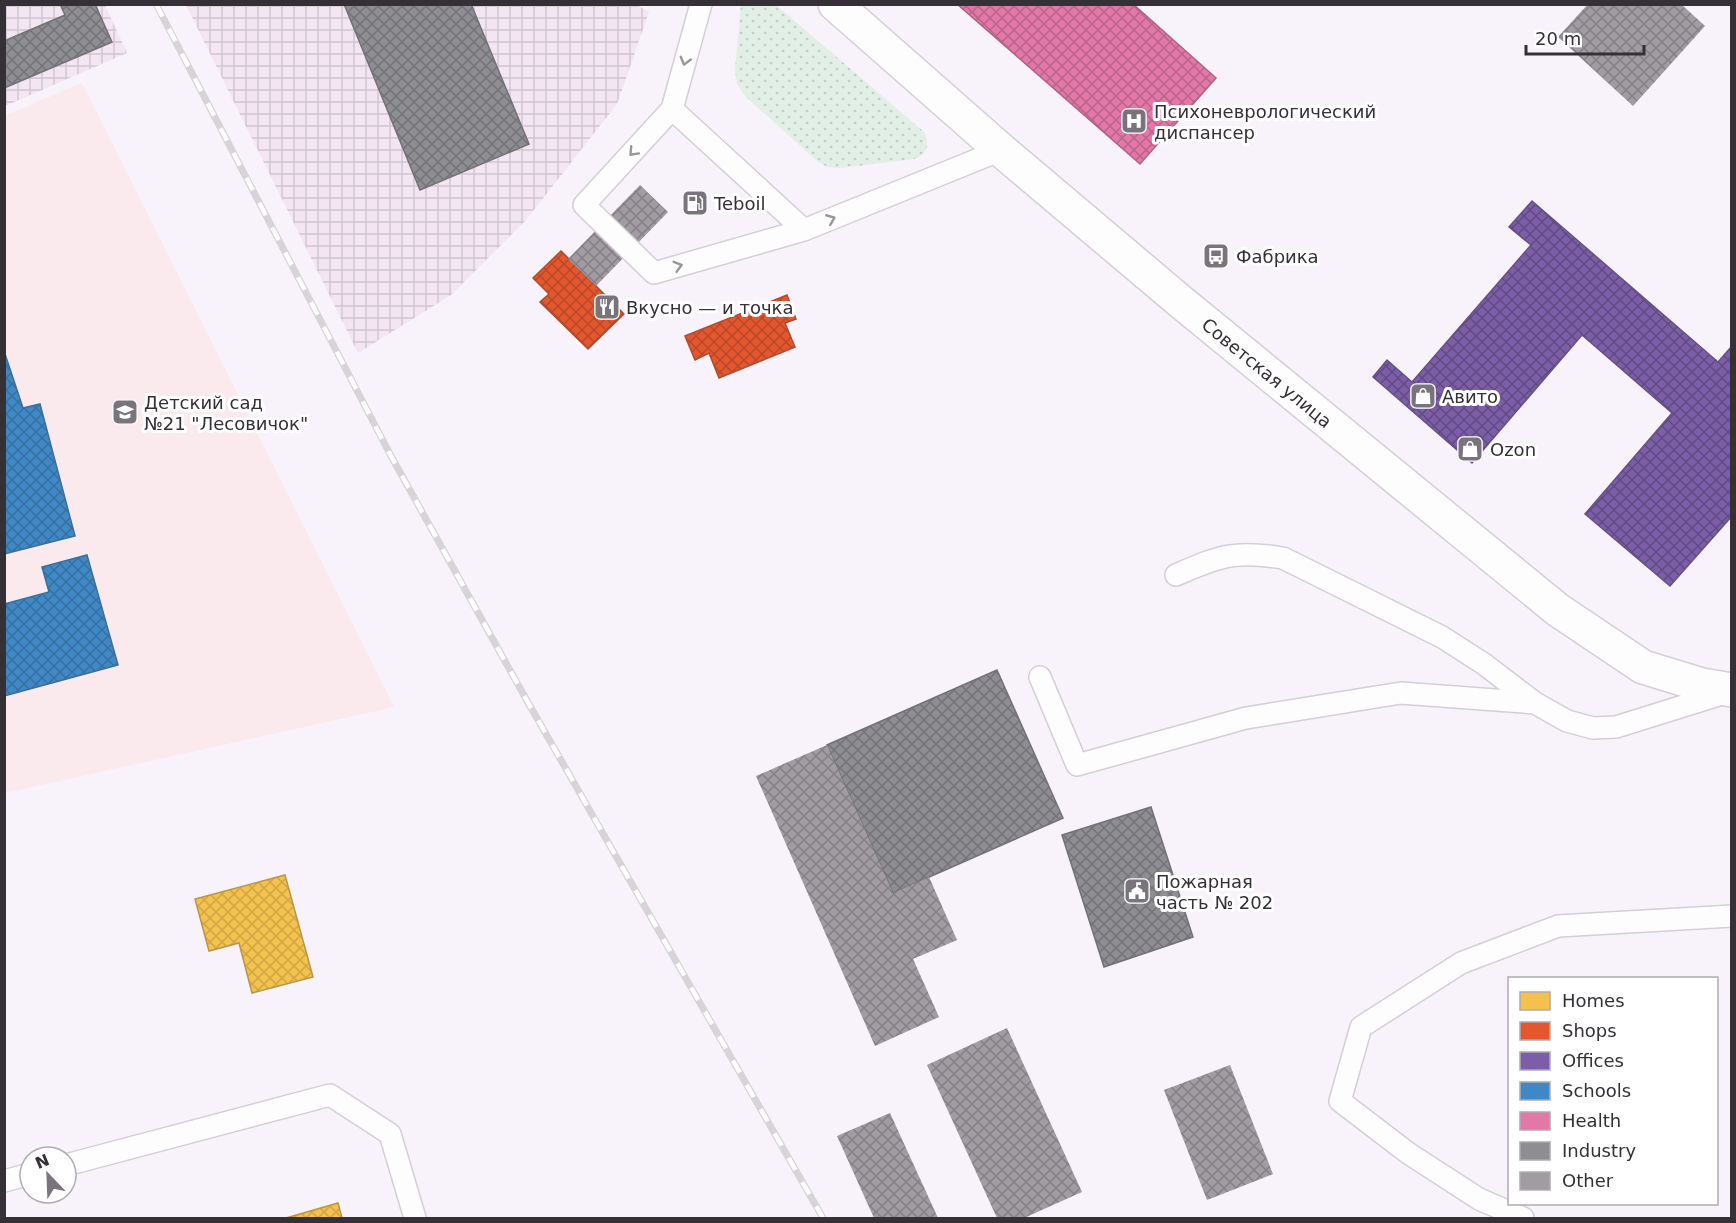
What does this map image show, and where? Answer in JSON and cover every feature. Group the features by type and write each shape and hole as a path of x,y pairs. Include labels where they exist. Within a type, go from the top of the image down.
{"main road":[{"name":"Советская улица","path":"835,4 1001,150 1181,302 1558,610 1643,667 1702,686 1731,690"}],"lane":[{"path":"701,4 672,109 584,205 654,273 804,230 1001,150"},
{"path":"672,109 804,230"},
{"path":"1176,575 1205,562 1232,554 1256,554 1283,558 1442,637 1484,664 1535,703 1567,721 1593,728 1616,727 1731,690"},
{"path":"1040,677 1077,765 1246,717 1401,693 1535,703"},
{"path":"1523,1218 1479,1199 1408,1153 1340,1101 1360,1027 1461,963 1557,926 1731,916"},
{"path":"78,1162 330,1095 390,1134 415,1218"}],"shaded area":[{"path":"635,4 649,12 617,104 526,220 451,295 358,353 186,5"},
{"path":"5,5 105,5 127,53 5,106"},
{"path":"741,5 776,5 923,131 927,140 925,151 914,159 841,168 827,167 816,160 745,96 737,84 735,70"},
{"name":"Детский сад №21 \"Лесовичок\"","path":"82,83 394,707 5,793 4,116"}],"building: Homes":[{"path":"285,875 313,977 252,993 239,943 209,951 195,899"},
{"path":"338,1203 342,1218 286,1218"}],"building: Shops":[{"path":"561,251 624,314 588,349 540,302 549,294 533,278"},
{"path":"787,295 796,319 785,323 795,347 719,378 709,353 695,360 685,336"}],"building: Offices":[{"path":"1532,201 1718,362 1732,346 1732,516 1670,586 1585,514 1672,413 1582,335 1472,463 1373,377 1387,360 1412,382 1531,245 1509,227"}],"building: Schools":[{"path":"4,351 23,408 40,404 75,536 4,554"},
{"path":"87,555 118,665 4,696 4,604 49,592 42,567"}],"building: Health":[{"name":"Психоневрологический диспансер","path":"957,4 1133,4 1216,78 1140,164"}],"building: Industry":[{"path":"60,4 95,4 112,42 4,88 4,41 65,15"},
{"path":"344,4 471,4 529,144 420,190"},
{"path":"997,670 1063,818 893,893 827,745"},
{"path":"1151,807 1193,937 1104,967 1062,835"}],"building: Other":[{"path":"1588,4 1681,4 1705,26 1633,106 1558,37"},
{"path":"640,185 668,212 596,286 568,259"},
{"path":"827,745 893,893 929,877 957,940 913,959 939,1017 875,1046 756,776"},
{"path":"1007,1028 1082,1192 1024,1218 997,1218 927,1065"},
{"path":"1230,1065 1273,1174 1207,1200 1164,1090"},
{"path":"890,1113 938,1218 874,1218 837,1136"}],"railway":[{"path":"156,4 391,456 526,699 823,1218"}],"place":[{"name":"Психоневрологический диспансер","path":"1134,121"},
{"name":"Teboil","path":"695,203"},
{"name":"Фабрика","path":"1216,256"},
{"name":"Вкусно — и точка","path":"607,307"},
{"name":"Авито","path":"1423,396"},
{"name":"Детский сад №21 \"Лесовичок\"","path":"125,412"},
{"name":"Ozon","path":"1470,449"},
{"name":"Пожарная часть № 202","path":"1137,891"}]}
